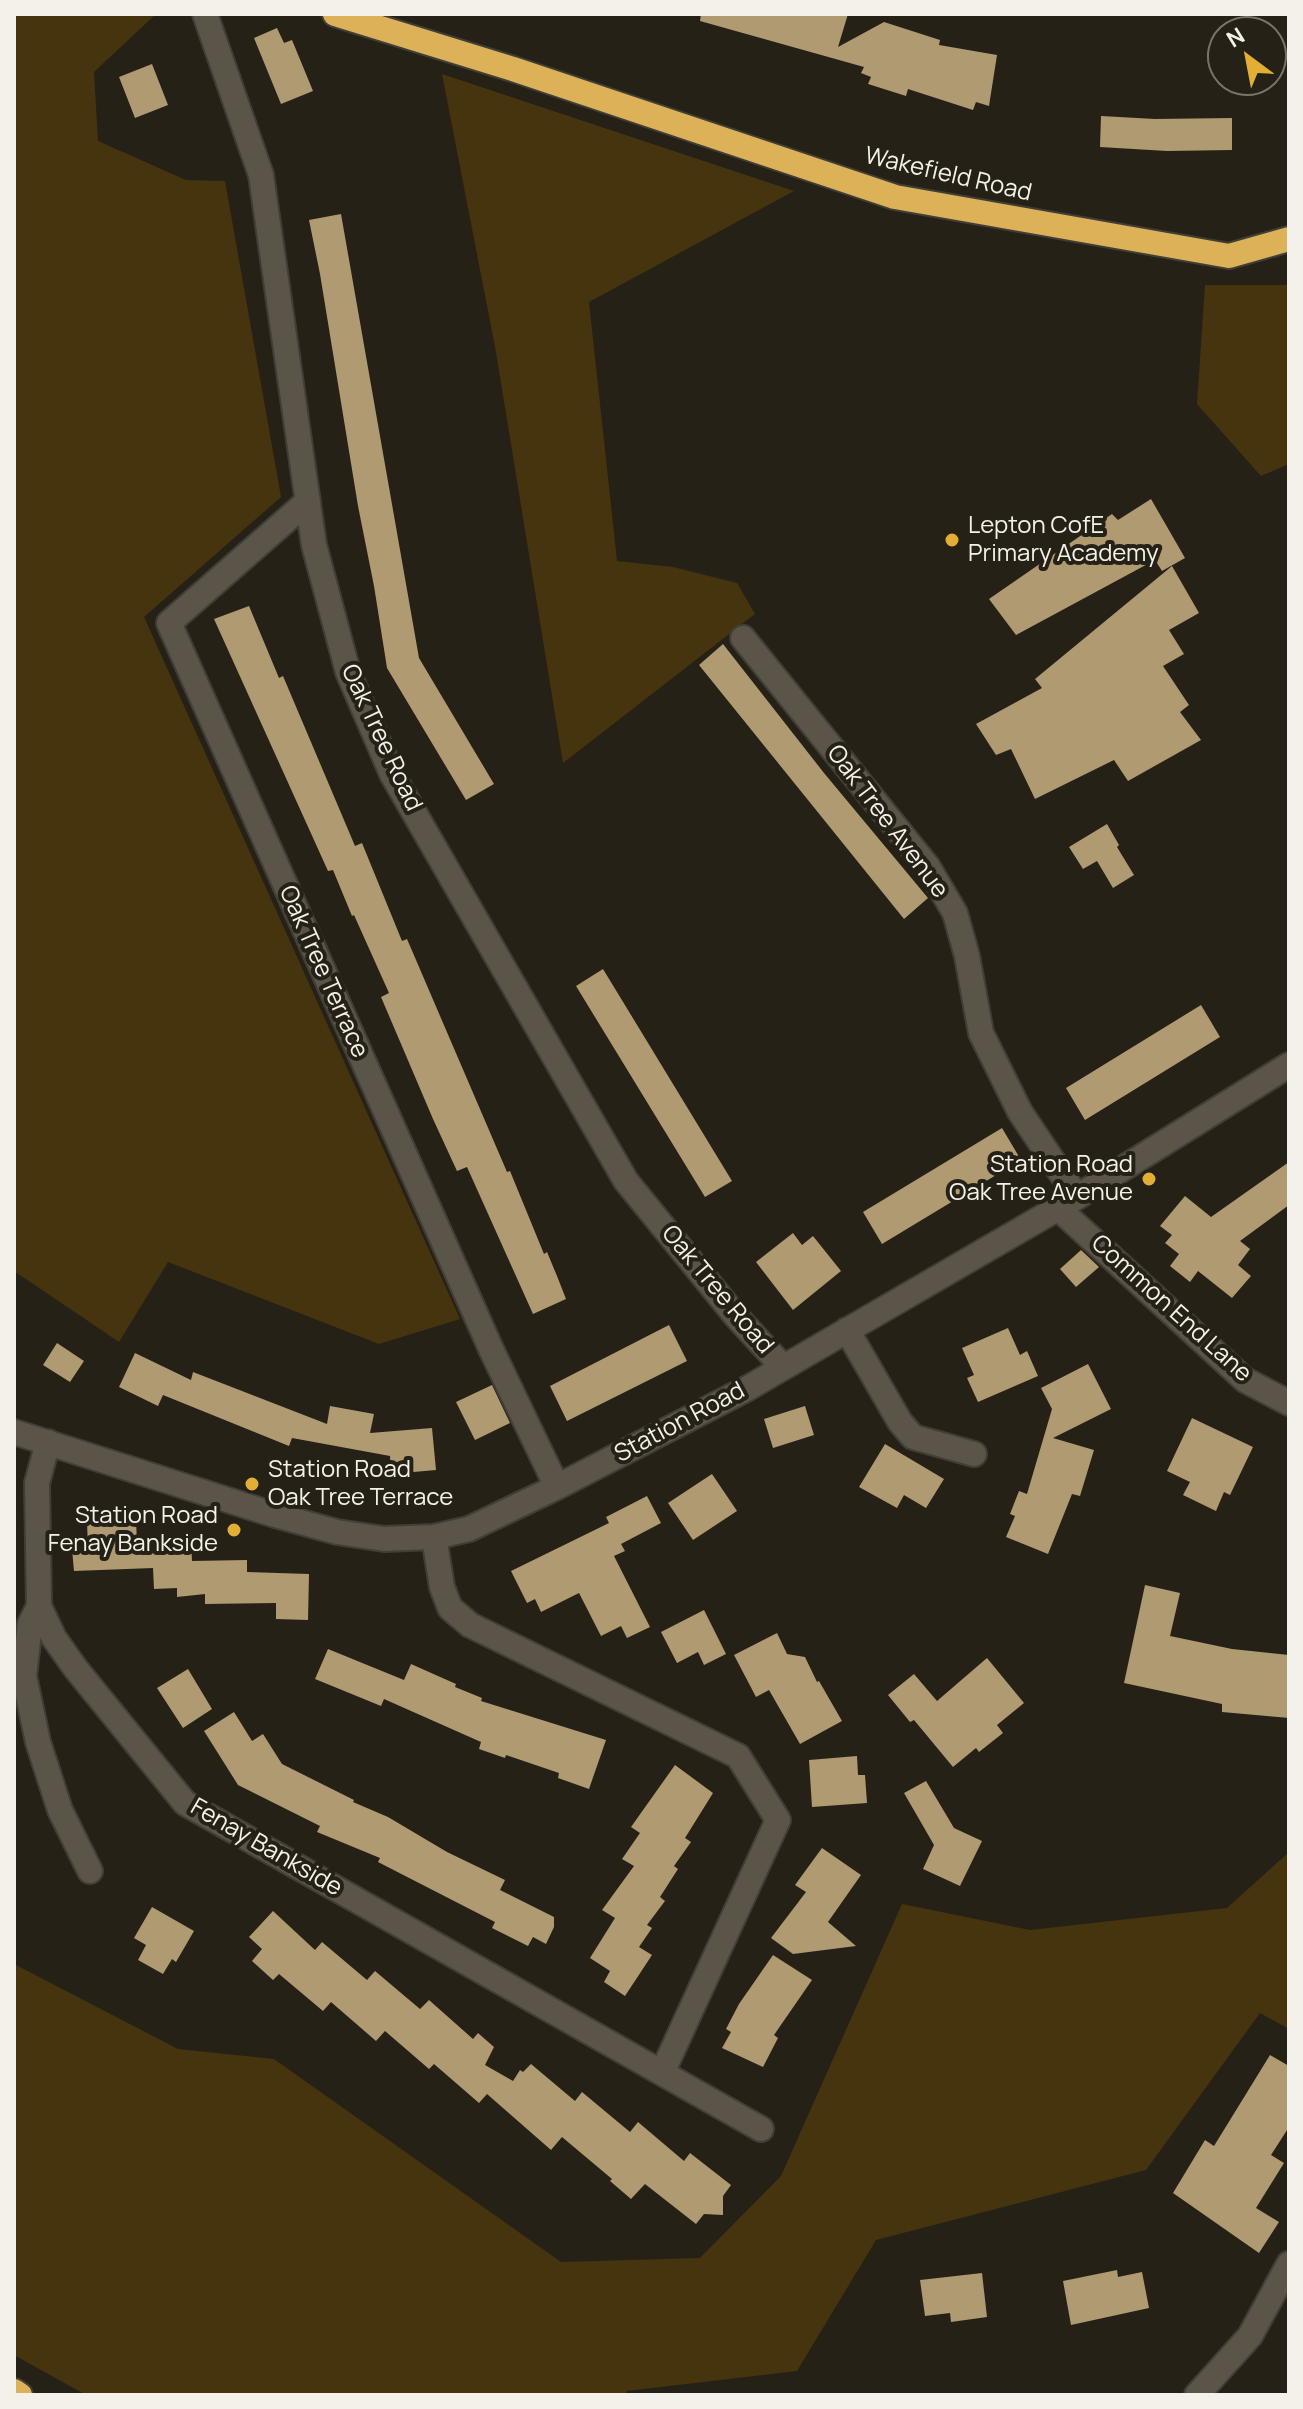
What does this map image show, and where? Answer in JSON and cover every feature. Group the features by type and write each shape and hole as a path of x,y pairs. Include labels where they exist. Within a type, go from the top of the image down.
{"highway":[{"name":"Wakefield Road","path":"335,14 513,69 895,197 1229,256 1289,239"},
{"name":"Wakefield Road","path":"388,14 513,69"},
{"path":"14,2391 20,2395"}],"street":[{"name":"Oak Tree Road","path":"205,14 261,175 314,545 348,672 392,774 626,1181 735,1315 783,1367"},
{"name":"Oak Tree Terrace","path":"308,501 169,623 484,1335 557,1487"},
{"name":"Oak Tree Avenue","path":"743,638 928,867 955,913 967,956 981,1033 1067,1202"},
{"name":"Station Road","path":"14,1432 337,1532 384,1539 434,1537 469,1529 748,1388 1067,1202 1289,1065"},
{"name":"Common End Lane","path":"1067,1202 1245,1380 1289,1403"},
{"path":"847,1330 900,1422 913,1437 974,1454"},
{"name":"Fenay Bankside","path":"48,1442 37,1483 39,1606 54,1638 76,1669 185,1803 761,2129"},
{"path":"434,1537 442,1587 450,1608 470,1625 738,1756 778,1820 662,2073"},
{"path":"39,1606 30,1624 24,1676 38,1742 60,1810 90,1871"},
{"path":"1197,2395 1250,2336 1289,2264"}],"shaded area":[{"path":"14,14 156,14 94,72 98,141 186,180 225,181 281,497 144,617 460,1319 379,1344 168,1262 119,1342 14,1271"},
{"path":"442,74 794,191 589,302 617,561 673,567 737,583 755,614 563,763 496,352"},
{"path":"1205,285 1289,285 1289,464 1261,476 1197,404"},
{"path":"1289,1852 1289,2029 1260,2013 1146,2170 876,2240 797,2371 627,2391 625,2395 86,2395 14,2355 14,1964 178,2049 274,2059 561,2262 700,2258 781,2176 902,1904 1030,1930 1227,1908"}],"building":[{"path":"701,14 848,14 838,47 884,22 940,40 939,45 997,55 989,106 976,102 973,110 908,89 906,96 868,84 871,77 861,73 864,67 700,21"},
{"path":"277,28 284,43 292,40 313,91 281,104 254,38"},
{"path":"152,64 168,105 135,118 119,77"},
{"path":"1101,116 1232,118 1232,150 1167,151 1100,147"},
{"path":"341,214 419,658 494,784 466,800 387,668 309,220"},
{"path":"1151,499 1185,558 1162,571 1155,560 1016,635 989,599 1112,514 1118,520"},
{"path":"1172,566 1199,613 1169,630 1184,654 1163,666 1189,705 1180,712 1201,740 1128,781 1114,760 1035,799 1011,749 996,755 976,724 1042,688 1035,679"},
{"path":"249,606 279,678 283,676 355,846 362,843 402,941 407,939 507,1172 510,1171 544,1254 547,1252 557,1276 566,1299 533,1314 467,1167 457,1171 433,1119 381,997 389,993 333,870 328,871 214,619"},
{"path":"723,644 824,773 928,898 904,919 699,665"},
{"path":"1107,824 1134,875 1113,888 1097,861 1083,869 1069,847"},
{"path":"603,969 732,1181 705,1197 576,986"},
{"path":"1201,1005 1220,1037 1085,1120 1066,1088"},
{"path":"1002,1128 1021,1160 882,1244 863,1212"},
{"path":"1289,1162 1289,1205 1240,1241 1250,1249 1238,1265 1251,1276 1232,1298 1198,1271 1190,1282 1170,1266 1179,1254 1165,1243 1172,1235 1160,1226 1185,1196 1211,1217"},
{"path":"793,1233 802,1245 813,1236 841,1271 793,1310 756,1262"},
{"path":"1081,1250 1099,1267 1076,1287 1060,1269"},
{"path":"669,1325 687,1361 567,1421 550,1386"},
{"path":"1008,1328 1020,1355 1027,1351 1038,1376 978,1402 967,1378 974,1375 962,1348"},
{"path":"57,1343 84,1361 70,1382 43,1365"},
{"path":"135,1353 191,1380 193,1372 327,1424 330,1406 374,1414 370,1433 432,1428 436,1470 391,1474 390,1456 292,1438 289,1446 163,1395 158,1406 119,1387"},
{"path":"1088,1364 1111,1409 1053,1438 1094,1450 1080,1496 1072,1494 1048,1554 1006,1537 1015,1516 1010,1514 1019,1491 1027,1494 1052,1409 1041,1388"},
{"path":"492,1385 510,1423 475,1440 456,1402"},
{"path":"805,1406 814,1435 773,1448 764,1419"},
{"path":"1192,1418 1253,1447 1230,1495 1224,1492 1216,1511 1183,1495 1190,1482 1167,1471"},
{"path":"885,1444 944,1479 926,1508 904,1495 897,1508 859,1487"},
{"path":"712,1474 737,1511 693,1540 668,1503"},
{"path":"647,1496 661,1523 621,1544 625,1551 614,1556 650,1627 627,1638 621,1626 601,1636 579,1593 541,1612 535,1599 527,1603 511,1571 609,1523 606,1517"},
{"path":"136,1520 137,1544 191,1540 192,1561 247,1560 247,1572 309,1574 308,1620 276,1619 276,1603 205,1604 205,1594 177,1597 177,1588 154,1589 153,1568 74,1571 72,1549 88,1548 87,1522"},
{"path":"1145,1585 1180,1593 1170,1636 1232,1649 1289,1655 1289,1718 1222,1712 1222,1704 1124,1683"},
{"path":"704,1610 726,1654 704,1665 698,1652 677,1663 661,1632"},
{"path":"777,1633 787,1654 805,1657 842,1721 800,1744 769,1690 756,1697 734,1655"},
{"path":"328,1649 404,1680 411,1664 456,1684 455,1687 482,1698 481,1701 606,1740 589,1789 558,1778 559,1773 479,1749 481,1742 384,1699 381,1706 315,1679"},
{"path":"987,1658 1024,1703 997,1725 1003,1733 979,1752 976,1748 953,1767 914,1720 910,1722 888,1695 914,1674 937,1701"},
{"path":"188,1669 212,1709 183,1728 157,1688"},
{"path":"234,1712 252,1741 263,1734 282,1764 505,1880 500,1890 554,1917 554,1927 546,1944 533,1937 528,1946 492,1928 495,1922 378,1862 380,1858 317,1832 320,1826 238,1785 204,1731"},
{"path":"857,1756 858,1775 865,1775 867,1803 812,1807 809,1760"},
{"path":"675,1765 713,1793 685,1838 691,1842 674,1866 678,1869 660,1897 665,1901 647,1925 652,1928 639,1947 652,1955 625,1996 604,1982 610,1971 590,1958 615,1918 602,1910 634,1866 622,1859 640,1833 631,1827"},
{"path":"926,1781 954,1828 982,1841 960,1886 923,1869 934,1845 904,1793"},
{"path":"822,1848 861,1875 828,1922 856,1946 793,1954 771,1938 806,1892 795,1885"},
{"path":"152,1907 194,1931 176,1962 172,1959 163,1974 138,1960 146,1945 134,1938"},
{"path":"273,1911 315,1950 322,1942 367,1980 375,1971 420,2009 429,2000 473,2039 478,2033 494,2047 485,2065 513,2081 520,2070 523,2072 531,2064 575,2101 582,2092 630,2132 638,2122 684,2161 690,2153 731,2185 723,2196 723,2215 704,2214 696,2224 645,2184 631,2199 562,2137 551,2150 487,2094 479,2103 434,2064 429,2069 385,2031 376,2041 331,2002 323,2011 279,1974 273,1980 252,1961 262,1949 249,1937"},
{"path":"773,1955 812,1980 774,2035 778,2038 763,2067 722,2048 731,2032 726,2029 739,2004"},
{"path":"1270,2055 1289,2066 1289,2127 1271,2155 1284,2163 1256,2208 1279,2222 1259,2253 1173,2193 1205,2140 1214,2146"},
{"path":"1117,2270 1118,2277 1142,2272 1149,2308 1071,2325 1063,2281"},
{"path":"982,2273 987,2317 951,2322 950,2313 925,2316 920,2280"}],"place":[{"name":"Lepton CofE Primary Academy","path":"952,540"},
{"name":"Station Road Oak Tree Avenue","path":"1149,1179"},
{"name":"Station Road Oak Tree Terrace","path":"252,1484"},
{"name":"Station Road Fenay Bankside","path":"234,1530"}]}
